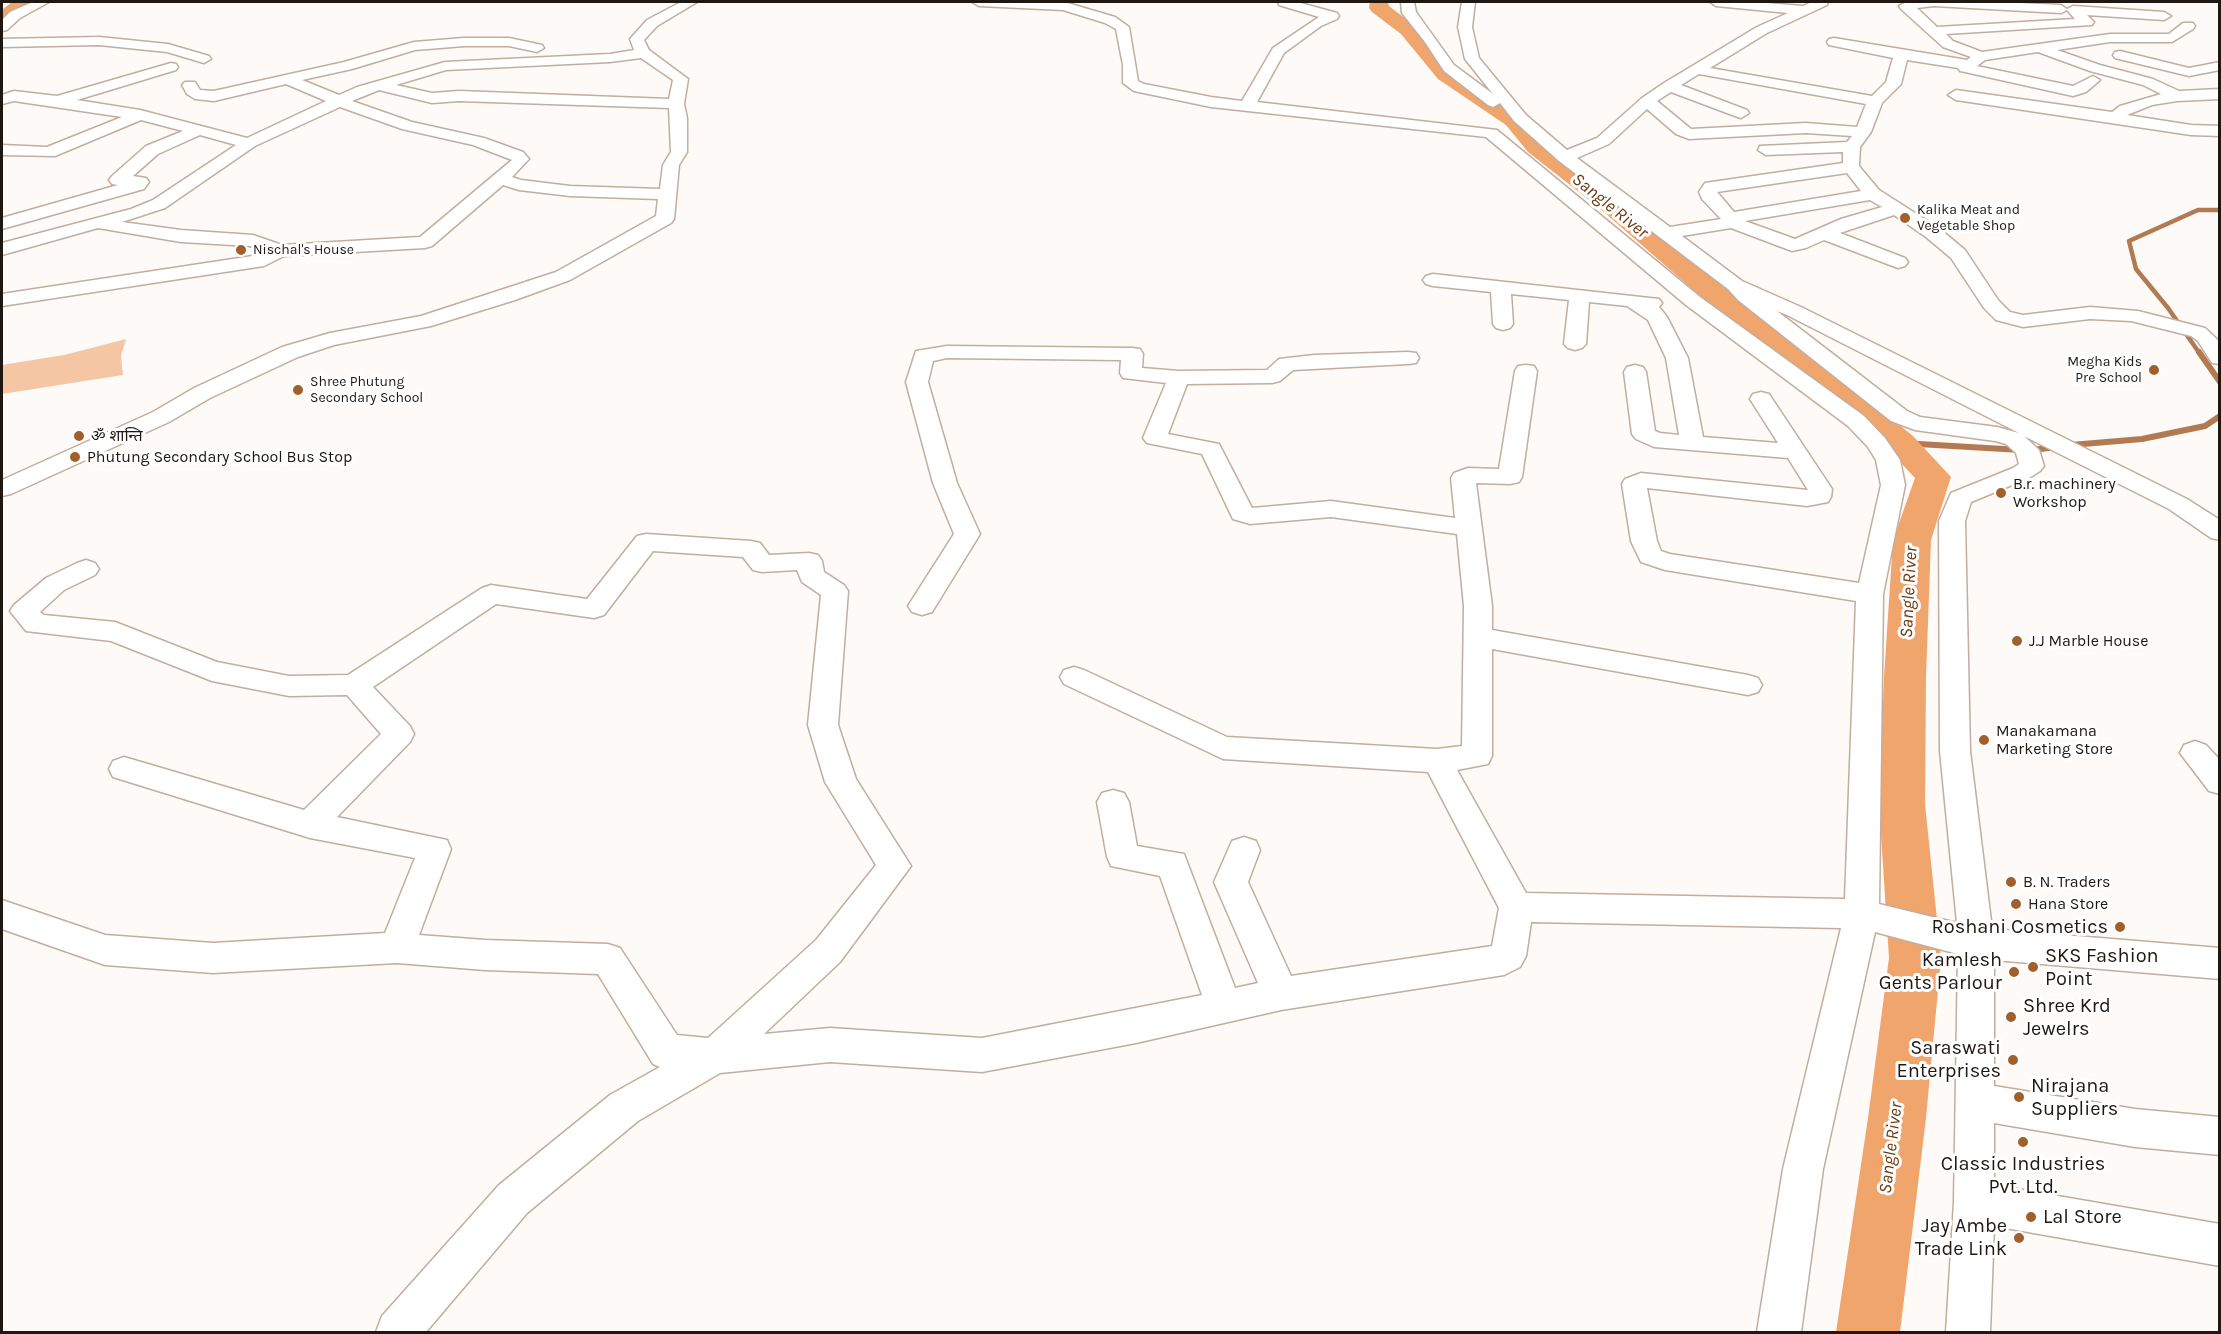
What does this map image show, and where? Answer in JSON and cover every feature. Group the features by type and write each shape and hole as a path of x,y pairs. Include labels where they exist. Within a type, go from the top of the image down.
{"street":[{"path":"2,27 15,15 42,2"},
{"path":"2,489 161,417 212,388 290,352 330,339 424,322 508,296 563,276 665,219 671,165 679,152 679,118 676,104 681,80 644,54 638,46 638,39 652,23 690,2"},
{"path":"979,2 1064,6 1110,20 1122,27 1133,86 1246,106 1491,134 1693,301 1856,421 1877,443 1888,460 1893,485 1870,594 1872,917 1803,1170 1779,1332"},
{"path":"1246,106 1278,51 1316,23 1332,16 1284,2"},
{"path":"1408,2 1408,13 1431,40 1449,68 1490,100 1520,118"},
{"path":"1469,2 1465,27 1472,59 1520,118 1565,158 1735,285 1745,296 1899,416 1915,423 1997,434 2014,439 2027,450 2032,466 2021,473 1960,498 1952,521 1955,751 1974,1101 1974,1202 1968,1332"},
{"path":"1716,2 1803,10"},
{"path":"1565,158 1603,141 1647,101 1669,86 1762,30 1822,2"},
{"path":"1972,63 1906,6 1934,2 2078,7 2164,16"},
{"path":"1933,31 2078,7 2112,4"},
{"path":"2078,7 2110,38"},
{"path":"2188,26 2172,38 2110,38 2075,42 1972,63 1955,84 1956,102 2118,118 2191,130 2220,131"},
{"path":"2132,38 2220,66"},
{"path":"2,42 99,41 168,48 204,59"},
{"path":"190,85 195,94 214,96 347,66 414,46 464,42 509,42 543,49 542,60"},
{"path":"1834,42 1900,55 1972,63 2073,91 2081,89 2093,80"},
{"path":"2075,42 2189,72 2220,66"},
{"path":"2039,48 2096,68 2148,82 2177,96"},
{"path":"2,249 159,204 249,143 339,101 379,86 445,66 610,58 644,54"},
{"path":"1900,55 1900,64 1891,87 1875,101 1863,132 1852,147 1851,167 1873,194 1933,233 1958,254 1991,304 2003,316 2032,320 2110,313 2144,318 2198,332 2205,337 2220,358"},
{"path":"1720,56 1740,60"},
{"path":"58,101 141,81 171,67"},
{"path":"1699,70 1875,101"},
{"path":"82,203 100,222 181,236 253,241 280,251 425,242 521,159 478,141 408,126 287,79"},
{"path":"1705,100 1752,80"},
{"path":"1870,83 1891,87"},
{"path":"379,86 432,98 459,96 676,104"},
{"path":"1669,86 1741,113"},
{"path":"2118,118 2119,113 2126,109 2149,101 2177,96 2220,94"},
{"path":"2,99 14,96 58,101 140,116 249,143"},
{"path":"1647,101 1682,131 1689,134 1806,128 1863,132"},
{"path":"2220,115 2214,116 2220,122"},
{"path":"2,150 49,152 140,116"},
{"path":"2,224 82,203 138,185 140,182 118,180 152,150 196,131"},
{"path":"1766,150 1852,147"},
{"path":"2,169 36,151"},
{"path":"1851,167 1711,187 1708,192 1711,199 1730,220 1792,245 1847,223 1896,209"},
{"path":"500,179 519,185 570,191 666,194"},
{"path":"1666,233 1721,226 1730,220 1873,194"},
{"path":"1824,233 1898,262"},
{"path":"2,300 264,260 280,251"},
{"path":"1433,280 1634,302 1693,301"},
{"path":"1735,285 1794,311 2178,504 2220,532"},
{"path":"1501,286 1503,324"},
{"path":"1575,344 1579,296"},
{"path":"1634,302 1658,317 1677,358 1692,443"},
{"path":"922,606 967,534 945,483 917,382 924,356 946,352 1132,354 1131,373 1179,378 1272,376 1287,364 1408,358"},
{"path":"1074,677 1222,748 1437,761 1478,756 1478,606 1463,478 1468,475 1510,477 1526,371"},
{"path":"1635,372 1644,434 1654,440 1796,452"},
{"path":"1179,378 1155,438 1211,449 1242,514 1250,516 1331,509 1469,528"},
{"path":"1761,399 1820,489 1819,496 1807,498 1641,480 1634,484 1644,541 1650,556 1665,562 1870,594"},
{"path":"86,569 55,584 24,610 36,624 115,632 213,671 289,686 354,685 492,594 594,609 646,542 751,549 762,564 809,561 811,576 835,591 823,725 841,782 894,866 828,951 715,1056 624,1108 513,1199 398,1332"},
{"path":"1477,637 1749,685"},
{"path":"310,825 399,734 354,685"},
{"path":"2195,753 2220,782"},
{"path":"2,915 105,950 213,958 397,948 485,956 608,959 666,1052 715,1056 830,1045 982,1055 1281,994 1504,960 1508,956 1516,907 1437,761"},
{"path":"124,770 310,825 435,849 397,948"},
{"path":"1113,802 1123,857 1172,864 1224,1007"},
{"path":"1244,850 1232,882 1281,994"},
{"path":"1516,907 1872,917 1966,940 2220,964"},
{"path":"1974,1101 2135,1128 2220,1136"},
{"path":"1974,1202 2220,1245"}],"shaded area":[{"path":"126,339 121,356 123,375 2,394 2,365 64,355"}],"waterway":[{"path":"2,19 20,5 30,2"},
{"name":"Sangle River","path":"1379,2 1379,8 1408,30 1446,74 1514,120 1537,147 1606,200 1716,295 1752,321 1901,443 1933,477 1912,540 1905,677 1902,804 1915,958 1897,1118 1868,1332"},
{"path":"2200,354 2168,308 2136,269 2129,241 2198,210 2220,210"},
{"path":"2199,352 2220,382"},
{"path":"2071,445 2142,439 2205,426 2220,416"},
{"path":"1901,443 2021,450"},
{"path":"2032,450 2057,447"}],"place":[{"name":"Kalika Meat and Vegetable Shop","path":"1905,218"},
{"name":"Nischal's House","path":"241,250"},
{"name":"Megha Kids Pre School","path":"2154,370"},
{"name":"Shree Phutung Secondary School","path":"298,390"},
{"name":"ॐ शान्ति","path":"79,436"},
{"name":"Phutung Secondary School Bus Stop","path":"75,457"},
{"name":"B.r. machinery Workshop","path":"2001,493"},
{"name":"J.J Marble House","path":"2017,641"},
{"name":"Manakamana Marketing Store","path":"1984,740"},
{"name":"B. N. Traders","path":"2011,882"},
{"name":"Hana Store","path":"2016,904"},
{"name":"Roshani Cosmetics","path":"2120,927"},
{"name":"SKS Fashion Point","path":"2033,967"},
{"name":"Kamlesh Gents Parlour","path":"2014,972"},
{"name":"Shree Krd Jewelrs","path":"2011,1017"},
{"name":"Saraswati Enterprises","path":"2013,1060"},
{"name":"Nirajana Suppliers","path":"2019,1097"},
{"name":"Classic Industries Pvt. Ltd.","path":"2023,1142"},
{"name":"Lal Store","path":"2031,1217"},
{"name":"Jay Ambe Trade Link","path":"2019,1238"}]}
